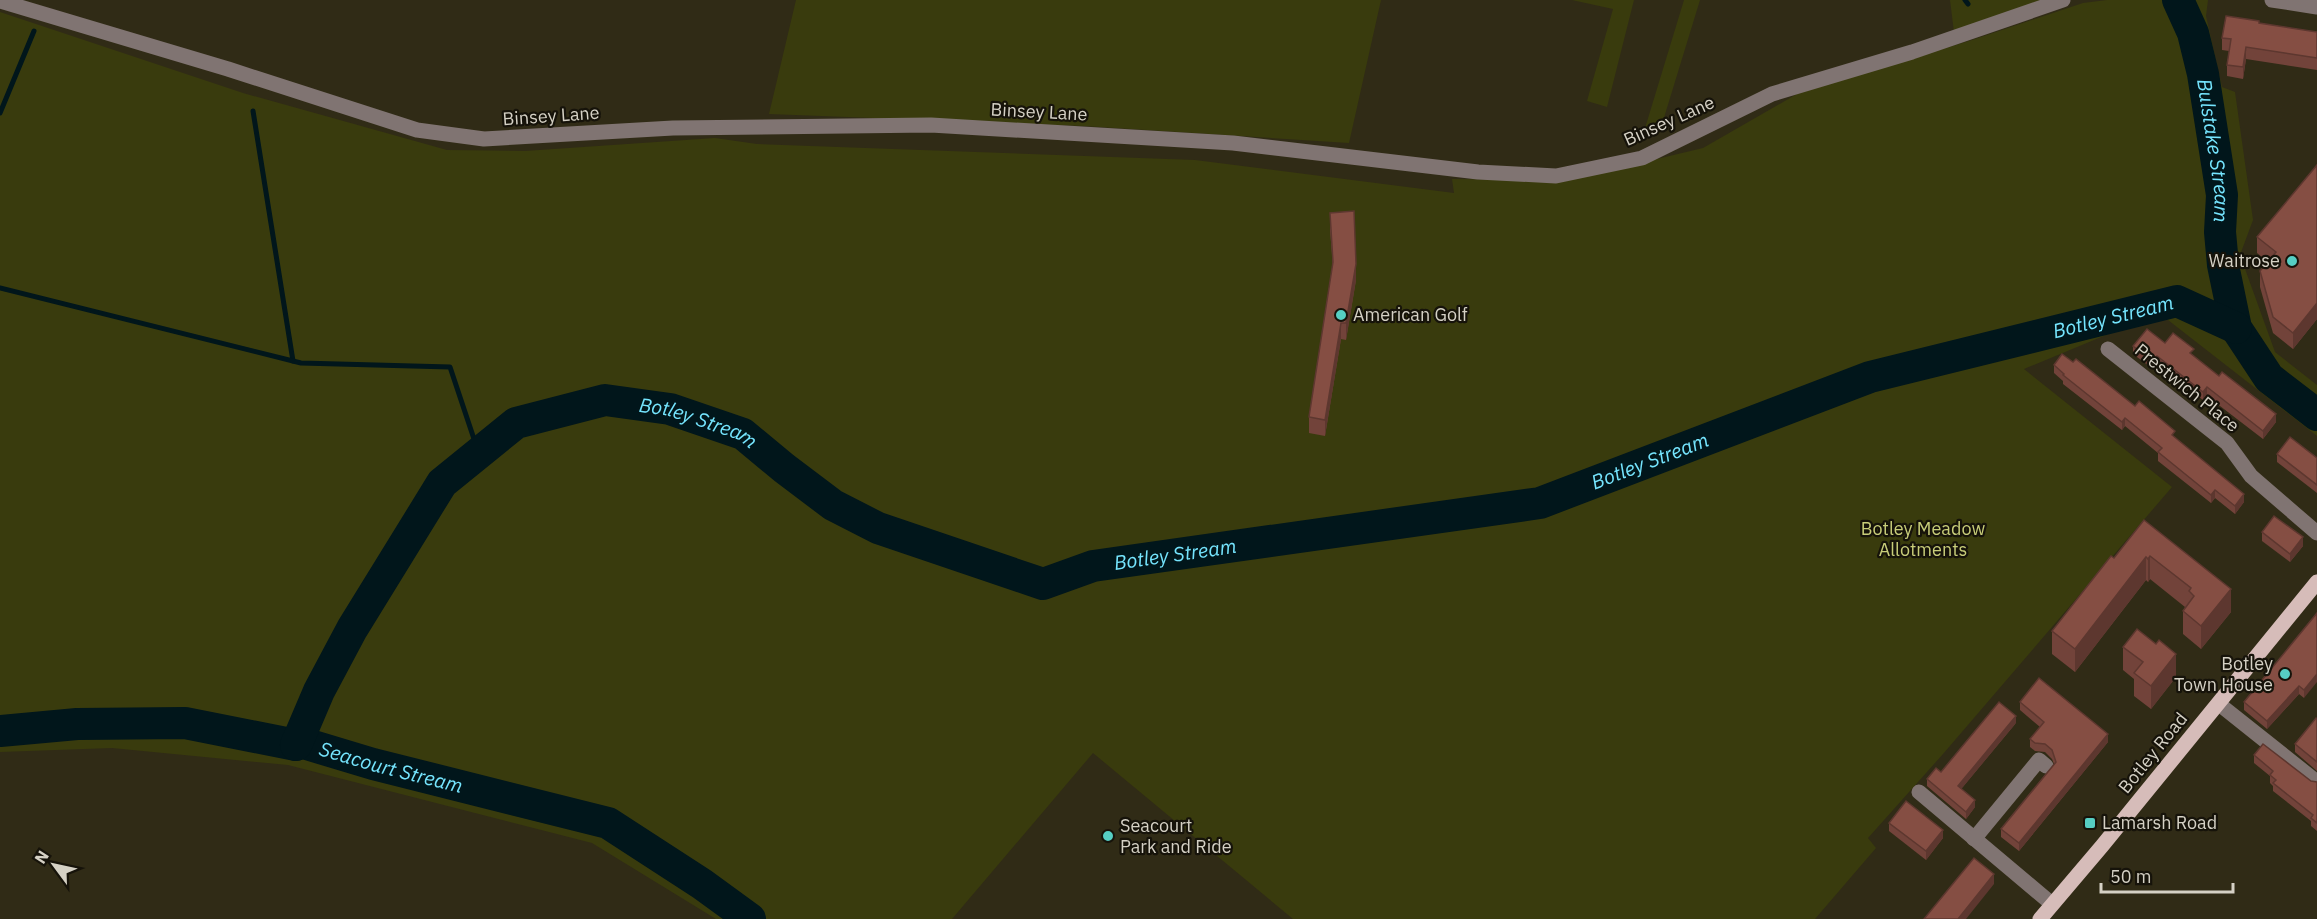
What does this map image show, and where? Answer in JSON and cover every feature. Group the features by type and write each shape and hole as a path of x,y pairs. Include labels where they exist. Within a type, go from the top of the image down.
{"main road":[{"name":"Botley Road","path":"2040,919 2317,582"}],"street":[{"name":"Binsey Lane","path":"0,1 228,69 417,130 484,139 673,128 931,125 1233,143 1478,172 1556,176 1642,158 1772,94 1923,49 2063,0"},
{"path":"2272,0 2317,7"},
{"name":"Prestwich Place","path":"2108,349 2227,443 2251,476 2317,533"},
{"path":"2219,704 2317,782"},
{"path":"1974,839 2039,760 2046,766"},
{"path":"1919,792 2052,904"}],"green space":[{"path":"796,0 1381,0 1349,143 1084,126 769,114"},
{"path":"1572,0 1634,0 1607,107 1587,101 1613,9"},
{"path":"1684,0 1700,0 1659,134 1642,138"},
{"path":"1950,0 2048,0 1954,32"},
{"name":"Botley Meadow Allotments","path":"2107,0 2208,0 2206,16 2222,87 2235,92 2253,220 2240,255 2275,352 2317,385 2317,436 2159,313 2024,369 2172,487 1868,838 1876,848 1815,919 1293,919 1093,753 952,919 716,919 592,843 288,765 112,748 0,752 0,12 243,93 447,150 525,151 715,138 757,144 1195,160 1454,193 1452,179 1569,180 1703,148 1797,94 2083,3"}],"building":[{"path":"2226,16 2317,32 2317,58 2246,47 2243,67 2227,65 2231,39 2222,38"},
{"name":"Waitrose","path":"2317,165 2317,303 2293,333 2273,317 2260,271 2276,252 2257,237"},
{"path":"1354,211 1356,264 1346,323 1341,323 1325,420 1309,417 1333,262 1330,213"},
{"path":"2147,329 2165,343 2173,333 2194,349 2190,353 2219,376 2222,372 2276,414 2263,431 2207,387 2203,392 2157,356 2153,361 2133,346"},
{"path":"2062,354 2073,362 2076,359 2135,406 2139,401 2175,431 2172,435 2244,494 2235,506 2215,490 2211,495 2158,452 2162,448 2125,418 2122,422 2063,375 2054,365"},
{"path":"2290,437 2317,458 2317,485 2277,454"},
{"path":"2274,516 2303,537 2290,554 2262,532"},
{"path":"2144,520 2231,589 2201,626 2183,611 2194,596 2189,591 2191,588 2150,556 2148,559 2146,557 2075,649 2052,631 2111,556 2114,558"},
{"path":"2317,613 2317,674 2304,690 2299,686 2267,721 2244,702"},
{"path":"2137,629 2156,644 2159,640 2176,654 2151,686 2134,673 2143,662 2123,647"},
{"path":"2039,678 2108,734 2019,843 2001,829 2056,762 2052,750 2045,744 2035,743 2030,739 2044,722 2020,702"},
{"path":"1999,702 2016,716 1958,786 1975,800 1966,812 1927,779 1936,768 1941,772"},
{"path":"2317,719 2317,762 2295,744"},
{"path":"2263,744 2311,781 2317,782 2317,823 2311,818 2313,815 2273,783 2276,780 2270,775 2273,771 2254,755"},
{"path":"1906,801 1943,830 1926,851 1889,823"},
{"path":"1974,858 1994,874 1958,919 1924,919"}],"waterway":[{"path":"1965,0 1968,4"},
{"name":"Bulstake Stream","path":"2178,0 2193,33 2203,74 2222,195 2220,232 2223,265 2236,328 2269,378 2317,415"},
{"path":"0,113 34,31"},
{"path":"253,111 293,361"},
{"path":"0,288 301,363 450,367 479,454"},
{"name":"Botley Stream","path":"296,745 319,691 352,629 442,483 516,423 605,400 670,409 743,434 833,505 878,528 1043,584 1093,566 1540,503 1870,377 2177,301 2236,328"},
{"name":"Seacourt Stream","path":"0,731 77,724 185,723 296,745 300,742 373,764 608,823 702,884 750,919"}],"place":[{"name":"Waitrose","path":"2292,261"},
{"name":"American Golf","path":"1341,315"},
{"name":"Botley Town House","path":"2285,674"},
{"name":"Lamarsh Road","path":"2090,823"},
{"name":"Seacourt Park and Ride","path":"1108,836"}]}
